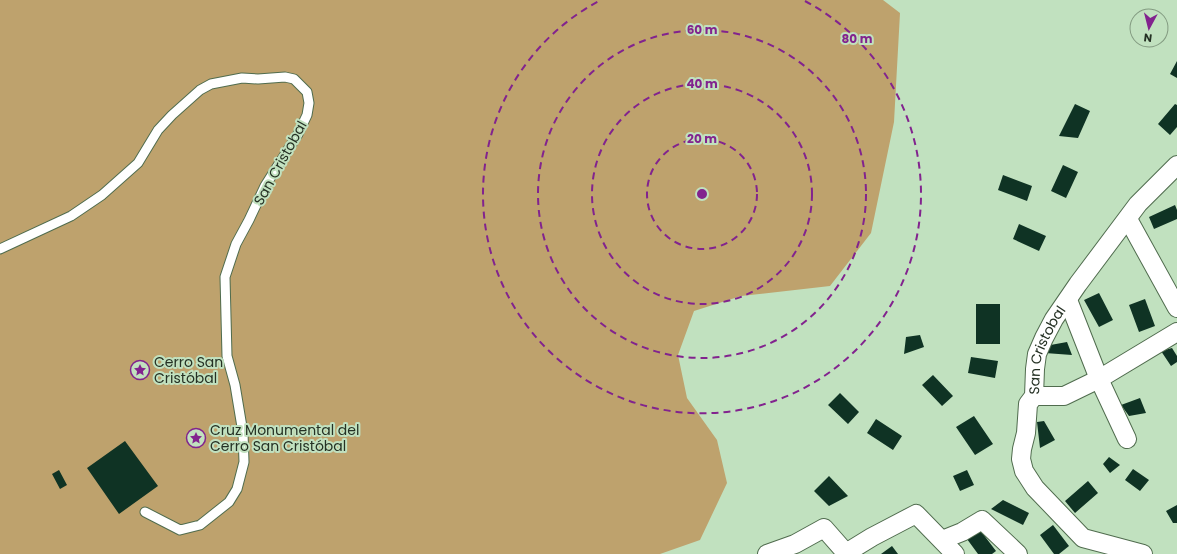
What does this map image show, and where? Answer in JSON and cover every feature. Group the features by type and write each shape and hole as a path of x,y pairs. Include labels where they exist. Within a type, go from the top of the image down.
{"street":[{"name":"San Cristobal","path":"1143,554 1084,538 1035,488 1024,471 1021,459 1028,404 1034,396 1035,369 1038,354 1054,319 1078,284 1138,204 1177,165"},
{"path":"1128,219 1177,308"},
{"path":"1068,300 1099,379 1127,439"},
{"path":"1034,396 1064,396 1099,379 1177,332"},
{"path":"767,554 798,549 824,528 846,553 872,537 916,514 955,554"},
{"path":"942,540 962,532 982,520 1018,554"}],"lane":[{"name":"San Cristobal","path":"0,250 71,216 102,195 138,163 158,130 172,115 200,90 211,84 242,78 258,79 285,77 294,79 307,92 309,103 307,115 298,134 265,186 236,244 225,277 227,356 235,384 243,433 244,462 237,489 228,502 200,525 180,530 145,512"}],"shaded area":[{"path":"0,0 883,0 900,13 894,122 871,233 830,286 741,296 694,311 678,355 687,398 717,440 727,483 700,540 660,554 0,554"}],"building":[{"path":"1177,61 1177,78 1170,74"},
{"path":"1075,104 1090,111 1078,138 1059,136"},
{"path":"1175,104 1177,105 1177,127 1170,135 1158,124"},
{"path":"1063,165 1078,172 1066,198 1051,191"},
{"path":"1003,175 1032,186 1027,201 998,190"},
{"path":"1175,205 1177,210 1177,219 1154,229 1149,217"},
{"path":"1019,224 1046,236 1039,251 1013,239"},
{"path":"1099,293 1113,320 1099,327 1084,300"},
{"path":"1145,299 1155,326 1139,332 1129,305"},
{"path":"976,304 1000,304 1000,344 976,344"},
{"path":"920,335 924,347 904,354 906,337"},
{"path":"1067,342 1072,355 1045,353 1045,346"},
{"path":"1172,348 1177,356 1177,362 1171,366 1161,351"},
{"path":"971,357 998,361 995,378 968,373"},
{"path":"933,375 953,396 942,406 922,385"},
{"path":"840,393 859,412 848,424 828,405"},
{"path":"1140,398 1146,413 1129,416 1121,405"},
{"path":"974,416 993,444 975,455 956,427"},
{"path":"876,419 902,436 893,450 867,433"},
{"path":"1044,421 1055,440 1040,448 1037,422"},
{"path":"125,441 158,486 119,514 87,468"},
{"path":"1109,457 1120,465 1110,473 1103,464"},
{"path":"1133,469 1149,480 1140,491 1125,480"},
{"path":"59,470 67,485 60,489 52,474"},
{"path":"967,470 974,485 960,491 953,476"},
{"path":"829,476 848,496 829,506 814,491"},
{"path":"1088,481 1098,493 1075,513 1065,501"},
{"path":"1003,500 1029,513 1023,525 991,509"},
{"path":"1177,505 1177,523 1173,523 1166,511"},
{"path":"1053,525 1069,546 1059,554 1054,554 1040,535"},
{"path":"980,530 996,551 992,554 978,554 967,539"},
{"path":"892,546 898,554 881,554"}],"place":[{"name":"Cerro San Cristóbal","path":"140,370"},
{"name":"Cruz Monumental del Cerro San Cristóbal","path":"196,438"}]}
